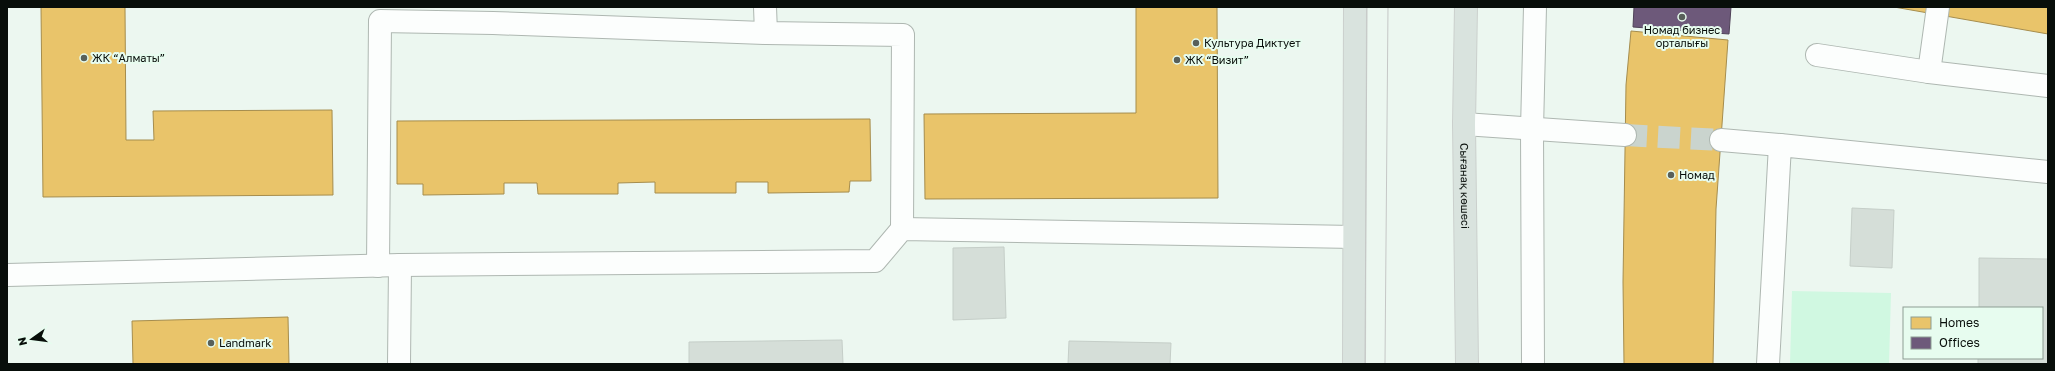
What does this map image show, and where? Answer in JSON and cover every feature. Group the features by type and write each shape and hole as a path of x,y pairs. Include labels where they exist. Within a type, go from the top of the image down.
{"main road":[{"path":"1354,364 1355,7"},
{"name":"Сығанақ көшесі","path":"1466,7 1464,124 1467,364"}],"lane":[{"path":"765,7 766,33"},
{"path":"1533,364 1532,129 1535,7"},
{"path":"1928,72 1938,7"},
{"path":"7,275 378,266 400,265 875,261 902,229 903,35 766,33 493,15 380,21 378,266"},
{"path":"1817,55 1928,72 2048,86"},
{"path":"1464,124 1625,135"},
{"path":"1721,140 2048,172"},
{"path":"1768,364 1780,145"},
{"path":"902,229 1354,237"},
{"path":"399,364 400,265"}],"green space":[{"path":"1792,291 1891,293 1889,364 1790,364"}],"building: Homes":[{"name":"ЖК “Алматы”","path":"41,7 125,7 126,140 154,140 153,111 332,110 333,195 43,197"},
{"name":"ЖК “Визит”","path":"1136,7 1217,7 1218,198 925,199 924,114 1136,113"},
{"path":"1894,7 2048,7 2048,34"},
{"name":"Номад","path":"1631,31 1728,40 1716,209 1713,364 1624,364 1623,282 1626,85"},
{"path":"870,119 871,181 850,181 849,192 768,193 768,182 736,182 736,193 655,193 655,182 618,183 618,194 538,194 537,183 504,183 504,194 423,195 423,184 397,184 397,121"},
{"name":"Landmark","path":"288,317 289,364 133,364 132,321"}],"building: Offices":[{"name":"Номад бизнес орталығы","path":"1634,7 1731,7 1729,34 1633,27"}],"building: Other":[{"path":"1852,208 1894,210 1892,268 1850,266"},
{"path":"1004,247 1006,318 953,320 953,248"},
{"path":"1979,258 2048,259 2048,364 1978,364 1978,359 2043,359 2043,307 1979,307"},
{"path":"842,340 843,364 689,364 689,342"},
{"path":"1069,341 1171,343 1170,364 1068,364"}],"tunnel":[{"path":"1625,135 1721,140"}],"tram line":[{"path":"1365,364 1367,7"},
{"path":"1385,364 1388,7"}],"place":[{"name":"Номад бизнес орталығы","path":"1682,17"},
{"name":"Культура Диктует","path":"1196,43"},
{"name":"ЖК “Алматы”","path":"84,58"},
{"name":"ЖК “Визит”","path":"1177,60"},
{"name":"Номад","path":"1671,175"},
{"name":"Landmark","path":"211,343"}]}
